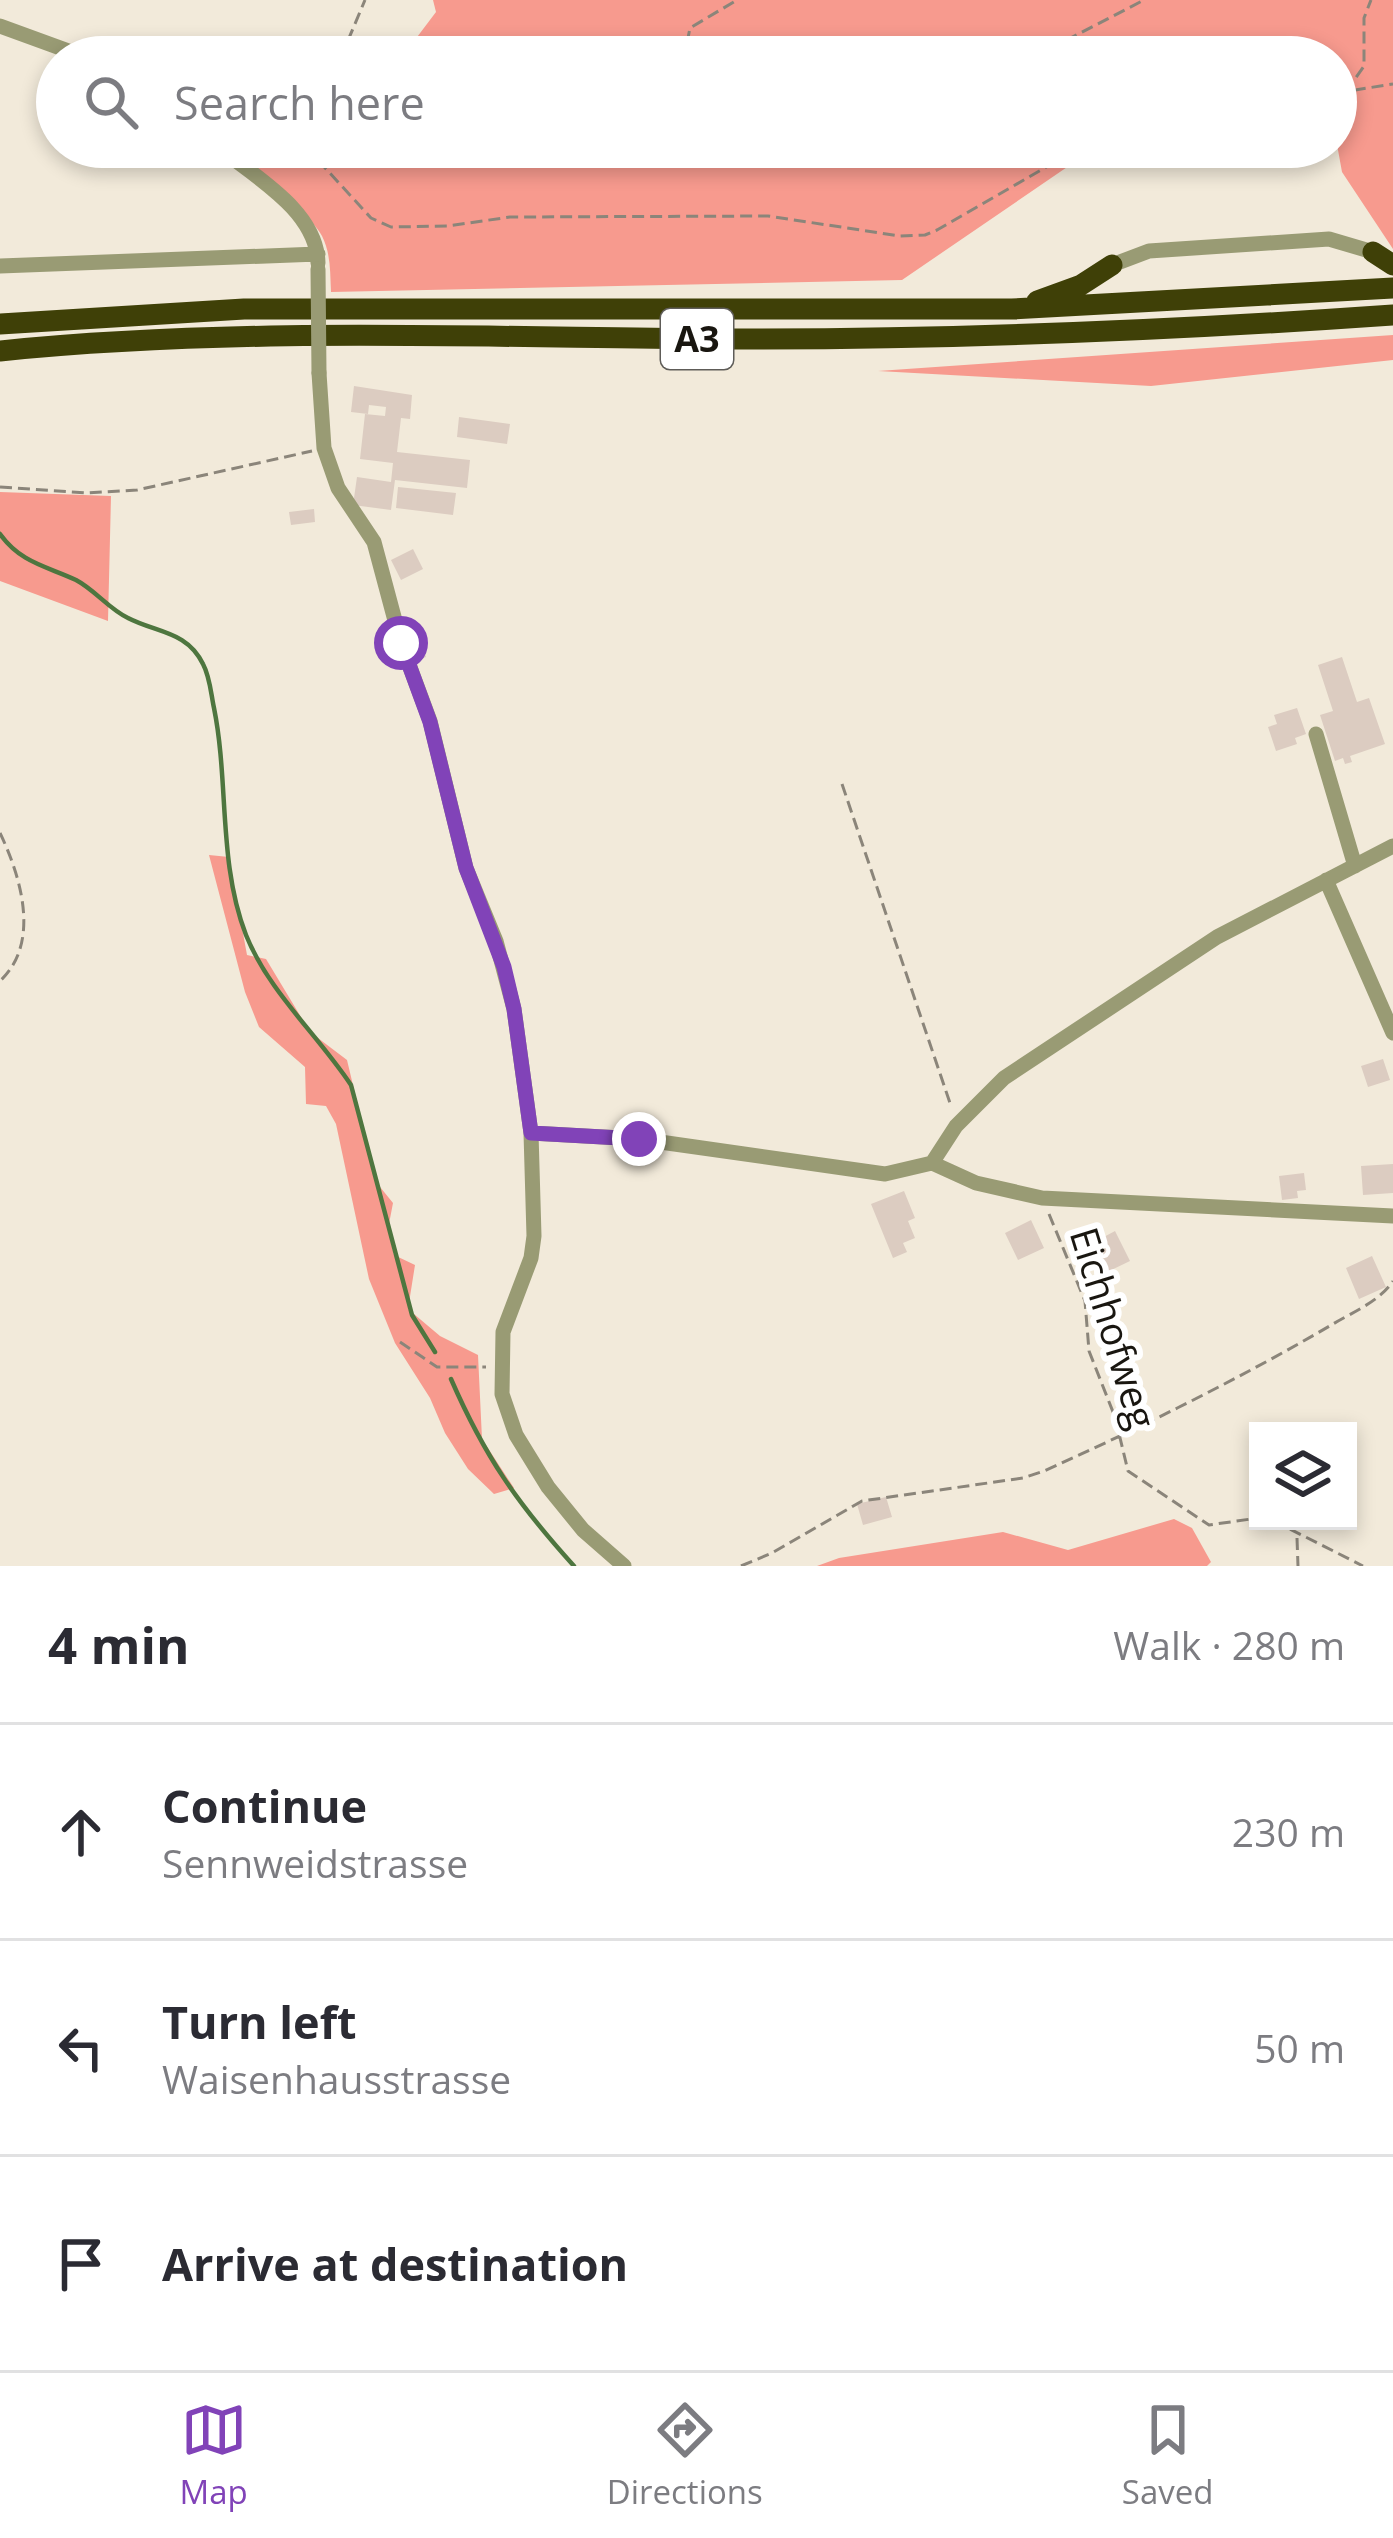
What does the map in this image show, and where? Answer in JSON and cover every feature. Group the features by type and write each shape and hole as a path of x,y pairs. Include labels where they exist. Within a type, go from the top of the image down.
{"highway":[{"path":"1012,309 1081,285 1112,265"},
{"name":"A3","path":"0,324 244,309 1012,309 1393,288"},
{"name":"A3","path":"0,351 148,340 307,336 985,337 1393,314"}],"street":[{"path":"0,26 36,39"},
{"path":"244,168 296,211 316,239 324,448 338,488 374,542 401,643 430,722 466,868 504,967 514,1009 531,1133 534,1236 531,1258 503,1332 500,1368 508,1413 528,1456 564,1510 624,1566"},
{"path":"1112,265 1149,251 1329,239 1383,258"},
{"path":"0,266 318,261"},
{"path":"1316,734 1355,866"},
{"path":"932,1163 956,1126 1004,1078 1217,937 1393,847"},
{"path":"1326,880 1393,1034"},
{"path":"531,1133 639,1139 885,1174 932,1163 976,1183 1042,1198 1393,1216"}],"path":[{"path":"350,36 365,0"},
{"path":"688,36 690,28 736,0"},
{"path":"1075,36 1144,0"},
{"path":"1357,76 1364,66 1364,18 1371,0"},
{"path":"1357,90 1393,84"},
{"path":"325,168 371,218 392,227 448,226 510,217 768,216 900,236 937,230 1045,168"},
{"path":"0,487 87,493 137,490 324,448"},
{"path":"842,784 956,1126"},
{"path":"0,833 24,908 22,948 13,969 0,980"},
{"name":"Eichhofweg","path":"1042,1198 1085,1301 1089,1351 1128,1471 1209,1525 1249,1519"},
{"path":"741,1566 862,1501 1023,1478 1119,1435 1316,1334 1377,1297 1393,1281"},
{"path":"400,1342 437,1366 500,1368"},
{"path":"1288,1530 1363,1566"},
{"path":"1297,1536 1298,1566"}],"shaded area":[{"path":"433,0 1393,0 1393,249 1341,168 1357,168 1357,36 418,36 436,12"},
{"path":"252,168 1066,168 902,280 331,292 329,256 322,236"},
{"path":"1393,335 1393,360 1151,386 878,371"},
{"path":"0,492 111,496 108,621 0,581"},
{"path":"209,855 229,857 247,955 266,959 310,1032 347,1060 376,1182 393,1203 388,1229 394,1255 415,1265 408,1309 440,1336 478,1355 482,1439 514,1488 494,1494 468,1469 395,1343 369,1279 336,1124 326,1106 306,1104 305,1067 259,1027 245,992"},
{"path":"1174,1519 1192,1528 1211,1562 1207,1566 817,1566 839,1558 1003,1532 1068,1550"}],"building":[{"path":"354,386 412,395 410,419 401,418 397,452 470,460 467,488 395,480 391,510 353,505 357,477 391,482 393,463 360,459 365,414 385,416 386,407 369,405 368,414 351,412"},
{"path":"459,417 510,424 507,444 457,437"},
{"path":"398,487 456,493 453,515 396,508"},
{"path":"314,509 315,522 291,525 289,512"},
{"path":"413,549 423,569 401,580 391,560"},
{"path":"419,636 426,657 411,662 404,641"},
{"path":"1342,657 1357,702 1369,698 1385,744 1350,756 1352,762 1345,764 1343,758 1335,761 1320,715 1333,711 1318,665"},
{"path":"1297,708 1306,734 1295,738 1297,744 1276,751 1268,727 1277,724 1274,715"},
{"path":"1383,1059 1390,1080 1368,1087 1361,1066"},
{"path":"1393,1164 1393,1193 1363,1195 1361,1166"},
{"path":"1304,1173 1306,1190 1297,1191 1298,1198 1282,1200 1279,1176"},
{"path":"904,1191 915,1218 908,1221 915,1238 903,1243 907,1252 893,1258 871,1204"},
{"path":"1031,1220 1044,1248 1018,1260 1005,1233"},
{"path":"1115,1231 1130,1261 1101,1275 1087,1246"},
{"path":"1372,1256 1386,1287 1359,1299 1346,1268"},
{"path":"886,1497 892,1517 863,1525 857,1504"}],"waterway":[{"path":"0,534 25,558 76,580 121,614 180,639 203,664 219,736 231,880 246,935 280,994 351,1085 412,1315 435,1352"},
{"path":"451,1379 504,1478 574,1566"}],"route":[{"path":"401,643 430,722 466,868 504,967 531,1133 639,1139"}]}
